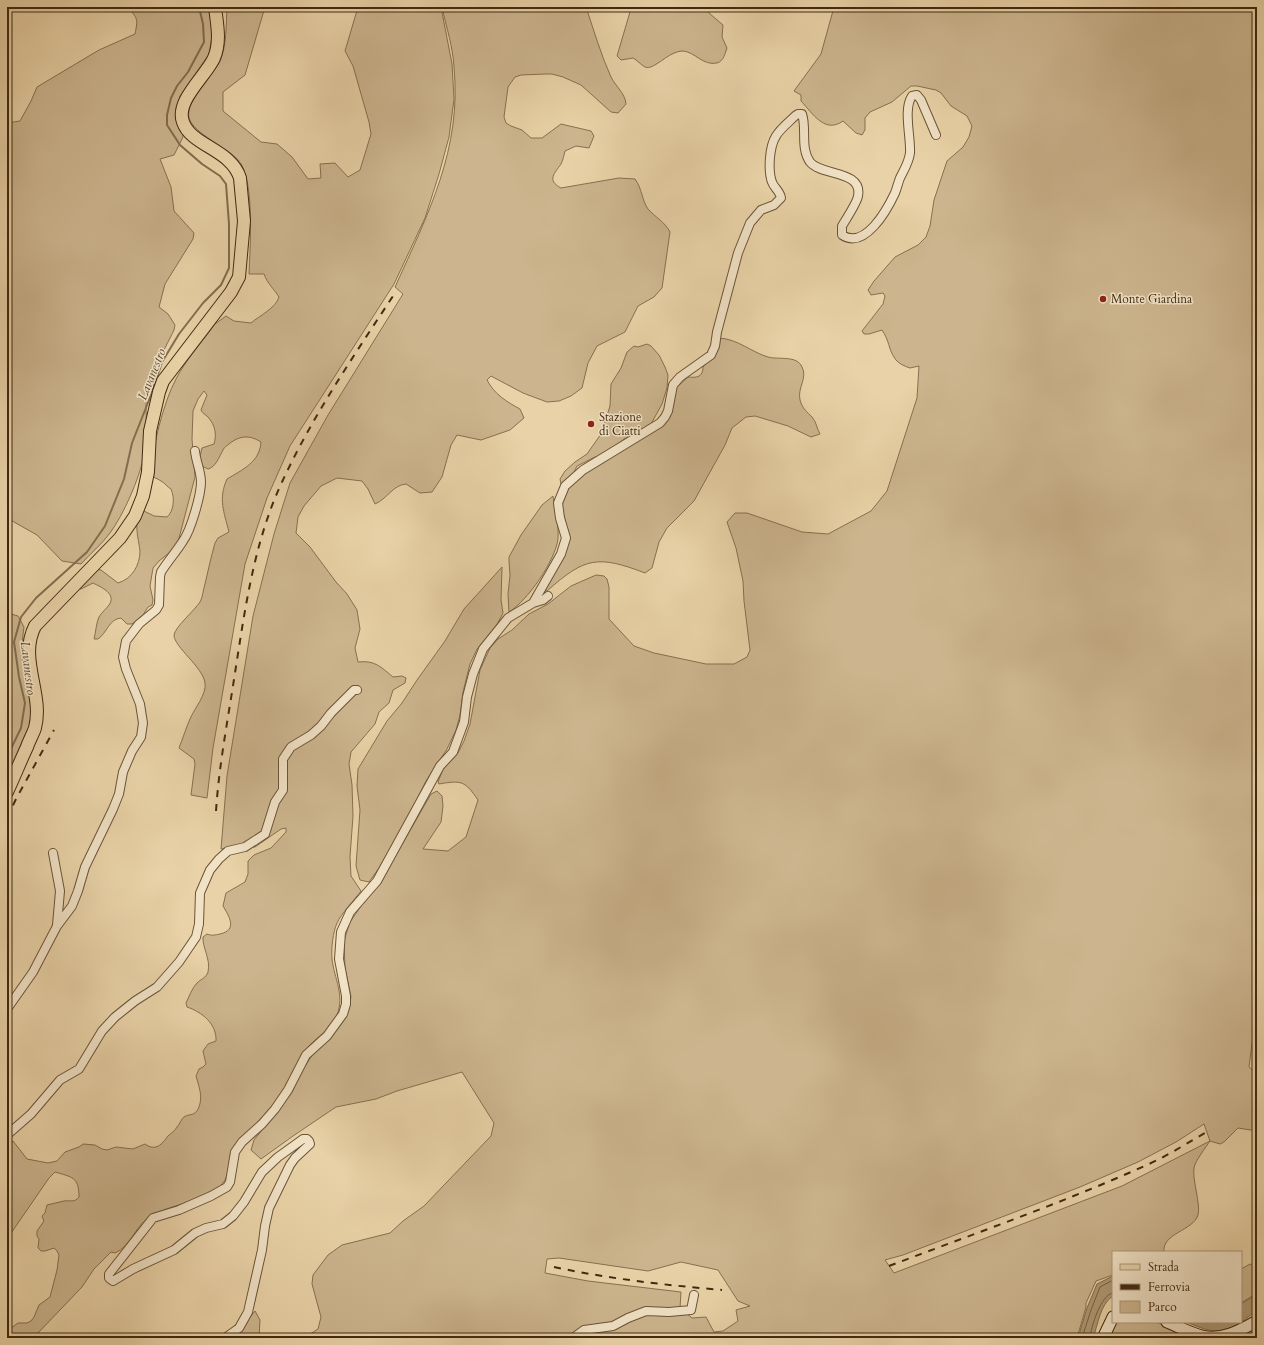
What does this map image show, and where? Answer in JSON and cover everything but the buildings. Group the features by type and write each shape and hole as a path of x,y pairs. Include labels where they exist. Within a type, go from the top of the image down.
{"main road":[{"path":"7,792 35,728 37,703 30,671 29,641 31,634 40,620 120,538 135,516 143,496 148,472 150,431 163,381 231,292 239,277 244,221 238,172 229,161 192,135 183,122 182,110 193,88 205,73 215,53 219,35 215,7"},
{"path":"1103,1338 1112,1318"},
{"path":"1170,1323 1202,1336 1211,1337 1229,1335 1257,1320"}],"street":[{"path":"533,603 564,548 566,538 560,518 558,503 566,486 583,470 660,423 668,411 673,385 680,377 711,355 715,346 717,332 738,253 750,223 762,210 774,205 781,195 774,187 769,174 771,152 776,136 795,116 802,114 807,157 811,163 818,168 846,176 854,182 858,196 842,226 841,231 842,235 850,238 860,237 870,230 895,193 905,170 910,153 908,110 909,100 912,96 917,95 921,100 936,135"},
{"path":"7,1009 33,972 57,926 72,906 85,867 113,810 119,794 122,772 132,751 141,737 143,724 140,704 126,669 123,657 126,641 139,624 159,606 160,577 188,532 198,504 201,483 201,476 195,451"},
{"path":"224,1338 239,1328 248,1312 262,1250 269,1208 290,1165 295,1158 310,1144 307,1139 303,1139 292,1146 262,1172 244,1202 233,1216 223,1224 206,1228 195,1233 174,1250 133,1268 113,1281 110,1279 109,1274 153,1218 179,1210 211,1196 227,1187 231,1178 234,1157 239,1147 275,1109 288,1090 306,1055 327,1036 343,1014 346,1004 346,996 339,959 340,932 350,912 377,880 440,766 453,752 464,722 467,697 473,674 483,649 508,618 548,596"},
{"path":"7,1135 31,1114 60,1080 79,1069 102,1032 115,1017 135,1001 157,987 179,962 196,937 199,924 200,893 210,870 228,851 245,847 265,834 275,802 283,790 283,759 291,747 321,726 331,713 354,690 357,690"},
{"path":"53,853 60,891 57,926"},
{"path":"573,1338 584,1330 613,1326 646,1311 668,1312 691,1310 694,1295"}],"green space":[{"path":"127,7 208,7 213,31 209,54 180,96 183,137 174,155 160,159 171,187 174,211 194,233 193,239 165,284 159,307 168,314 175,325 152,375 149,385 146,404 146,437 144,456 139,475 121,516 110,533 81,564 62,561 37,535 7,518 7,123 20,121 37,87 99,50 135,34 137,25 136,19"},
{"path":"227,7 265,7 245,75 223,92 223,111 261,142 277,144 292,157 308,179 321,178 320,164 335,163 348,177 360,170 371,134 353,66 345,51 358,7 441,7 452,64 454,99 449,137 425,218 394,284 290,446 267,498 245,564 213,748 207,798 191,795 195,764 194,759 179,748 190,719 204,692 205,683 199,670 175,640 174,635 200,602 215,543 218,538 229,532 222,499 224,486 227,479 244,469 254,460 260,449 261,442 249,437 237,439 224,448 217,461 211,468 208,469 200,465 199,461 202,448 214,444 215,437 215,430 212,423 201,410 207,395 204,391 198,399 193,411 192,439 195,477 178,542 153,568 150,586 153,600 152,605 148,607 143,615 132,624 127,624 121,618 117,619 98,639 94,639 98,619 111,601 110,594 93,583 81,589 76,589 93,569 101,570 118,583 131,575 137,566 140,556 137,520 142,510 154,516 167,517 171,511 173,500 171,489 150,474 156,438 163,412 171,389 184,365 215,324 226,316 234,321 251,323 271,308 279,297 264,274 249,274 250,215 247,183 244,170 234,156 197,130 189,118 189,111 195,96 220,61 226,34"},
{"path":"442,7 586,7 607,69 624,97 626,104 618,113 611,112 581,85 563,77 552,74 521,75 515,77 508,87 504,117 506,123 522,130 531,138 542,138 561,124 591,131 594,136 589,148 576,146 565,151 561,164 554,173 554,182 561,188 619,178 635,179 648,209 665,225 670,232 662,288 654,297 638,306 625,332 597,346 588,363 582,388 571,396 559,401 547,402 523,393 491,376 487,380 493,389 520,409 524,418 510,430 481,440 457,435 451,445 442,477 432,492 420,493 406,484 401,485 375,504 368,489 362,481 337,478 321,486 304,506 298,517 296,533 310,547 336,582 347,594 357,610 360,629 355,648 358,662 373,663 381,667 393,677 402,676 406,678 405,683 393,690 389,703 379,712 375,724 351,752 349,764 352,785 353,816 350,857 351,876 361,891 339,919 333,935 332,959 340,1000 337,1015 328,1029 304,1052 288,1083 274,1104 234,1148 230,1157 227,1176 222,1184 206,1195 166,1209 148,1218 139,1226 125,1246 115,1253 111,1252 94,1269 82,1287 38,1333 29,1338 7,1338 7,1331 18,1323 27,1323 31,1321 39,1305 50,1297 59,1255 54,1248 41,1251 38,1248 39,1239 37,1236 37,1231 44,1221 42,1216 45,1213 47,1205 64,1201 74,1201 79,1197 79,1190 78,1185 73,1179 55,1172 49,1178 7,1239 7,1167 11,1160 7,1147 13,1141 27,1159 48,1163 57,1161 65,1152 83,1144 95,1145 107,1150 116,1147 133,1149 145,1144 156,1147 175,1130 183,1118 194,1114 199,1107 201,1095 196,1076 199,1069 206,1064 203,1051 208,1044 216,1041 216,1035 208,1020 203,1015 187,1007 186,1003 195,985 205,977 208,972 209,967 203,937 207,934 220,934 229,929 230,922 228,914 223,906 226,893 245,882 248,874 248,861 254,855 271,848 286,832 286,828 281,829 255,847 234,847 221,849 227,776 253,616 274,534 290,483 328,415 403,294 395,287 430,207 440,180 448,153 453,126 455,97 452,52"},
{"path":"629,7 707,7 709,13 723,25 722,37 727,48 724,57 717,63 707,63 683,51 672,54 657,64 649,67 645,67 633,58 621,60 617,56 630,12"},
{"path":"834,7 1257,7 1257,1032 1253,1036 1249,1067 1256,1073 1257,1080 1257,1131 1238,1128 1220,1144 1210,1141 1198,1158 1194,1168 1194,1179 1199,1211 1198,1215 1190,1225 1168,1240 1164,1251 1112,1251 1112,1275 1096,1281 1086,1303 1077,1338 304,1338 318,1329 321,1317 312,1284 313,1275 328,1255 342,1245 390,1233 403,1221 424,1206 491,1136 494,1123 462,1072 397,1091 376,1099 336,1107 261,1159 251,1150 254,1140 291,1094 303,1069 313,1054 346,1017 351,997 345,968 344,941 350,922 393,860 431,794 437,791 442,796 443,806 441,822 423,849 448,851 466,837 478,800 470,789 462,783 453,782 439,784 438,782 443,769 458,753 464,741 470,724 480,670 490,648 498,639 512,630 529,614 548,604 571,586 596,575 604,576 607,579 609,587 609,619 634,646 654,653 706,664 734,664 747,657 750,650 743,581 736,548 727,522 735,513 747,513 802,532 828,534 871,511 887,491 917,398 919,366 910,368 897,361 892,354 882,330 864,334 862,331 883,304 885,296 883,293 871,295 868,290 895,257 918,245 926,237 930,226 934,200 947,161 963,147 969,137 972,126 967,116 951,106 941,93 936,90 911,86 892,102 870,112 865,118 865,130 862,135 856,133 843,121 831,125 820,121 801,101 801,95 794,91 821,54","holes":["1204,1124 1210,1141 1122,1186 894,1273 885,1260 903,1255 1080,1187 1138,1162 1176,1142","559,1258 648,1271 681,1262 718,1270 738,1301 750,1306 736,1310 738,1321 723,1331 714,1332 706,1317 692,1318 680,1308 681,1292 588,1281 545,1273 547,1259"]},
{"path":"719,338 738,343 768,357 792,359 800,363 804,371 804,375 799,396 800,400 803,408 813,419 820,434 811,437 788,426 755,416 746,417 732,428 725,445 694,501 667,528 659,542 652,568 645,573 615,563 593,562 572,571 547,591 545,590 560,564 566,550 569,537 562,507 563,498 567,490 580,477 661,426 675,389 688,377 697,377 701,375 703,367 709,361"},
{"path":"647,344 651,346 659,355 668,375 667,388 662,404 651,424 624,439 608,453 595,457 577,466 571,478 565,484 561,484 560,479 565,471 587,454 601,434 610,406 611,384 621,368 627,352 634,346 638,347"},
{"path":"553,496 558,528 556,548 540,579 524,599 509,612 509,557 521,535 542,505"},
{"path":"502,567 501,600 503,613 493,632 477,649 470,664 456,730 447,749 426,781 403,828 379,868 369,882 360,880 356,866 360,810 357,786 358,769 387,721 402,703 445,641 464,609"},
{"path":"7,613 18,616 24,627 21,651 32,711 29,727 7,781"},
{"path":"1250,1264 1257,1268 1257,1293 1242,1302 1242,1268"},
{"path":"255,1311 260,1320 259,1338 233,1338"},
{"path":"1116,1323 1158,1323 1188,1335 1187,1338 1107,1338"}],"water":[{"path":"1112,1276 1112,1297 1102,1309 1093,1338 1078,1338 1087,1308 1097,1284"},
{"path":"1257,1294 1257,1311 1242,1322 1242,1303"},
{"path":"1189,1323 1240,1323 1224,1331 1199,1327"}],"waterway":[{"name":"Lavanestro","path":"7,757 21,728 25,703 19,677 14,642 21,617 36,598 87,552 105,526 124,479 132,443 162,362 179,334 203,303 221,285 229,268 229,224 226,184 220,176 202,164 180,145 167,125 167,115 171,98 177,86 188,72 204,42 203,24 199,7"}],"railway":[{"path":"216,811 221,759 247,600 257,552 264,528 282,482 307,433 335,385 395,293"},
{"path":"7,818 54,730"},
{"path":"889,1266 1020,1217 1117,1178 1171,1153 1205,1133"},
{"path":"554,1267 638,1281 722,1290"}],"place":[{"name":"Monte Giardina","path":"1103,299"},
{"name":"Stazione di Ciatti","path":"591,424"}]}
